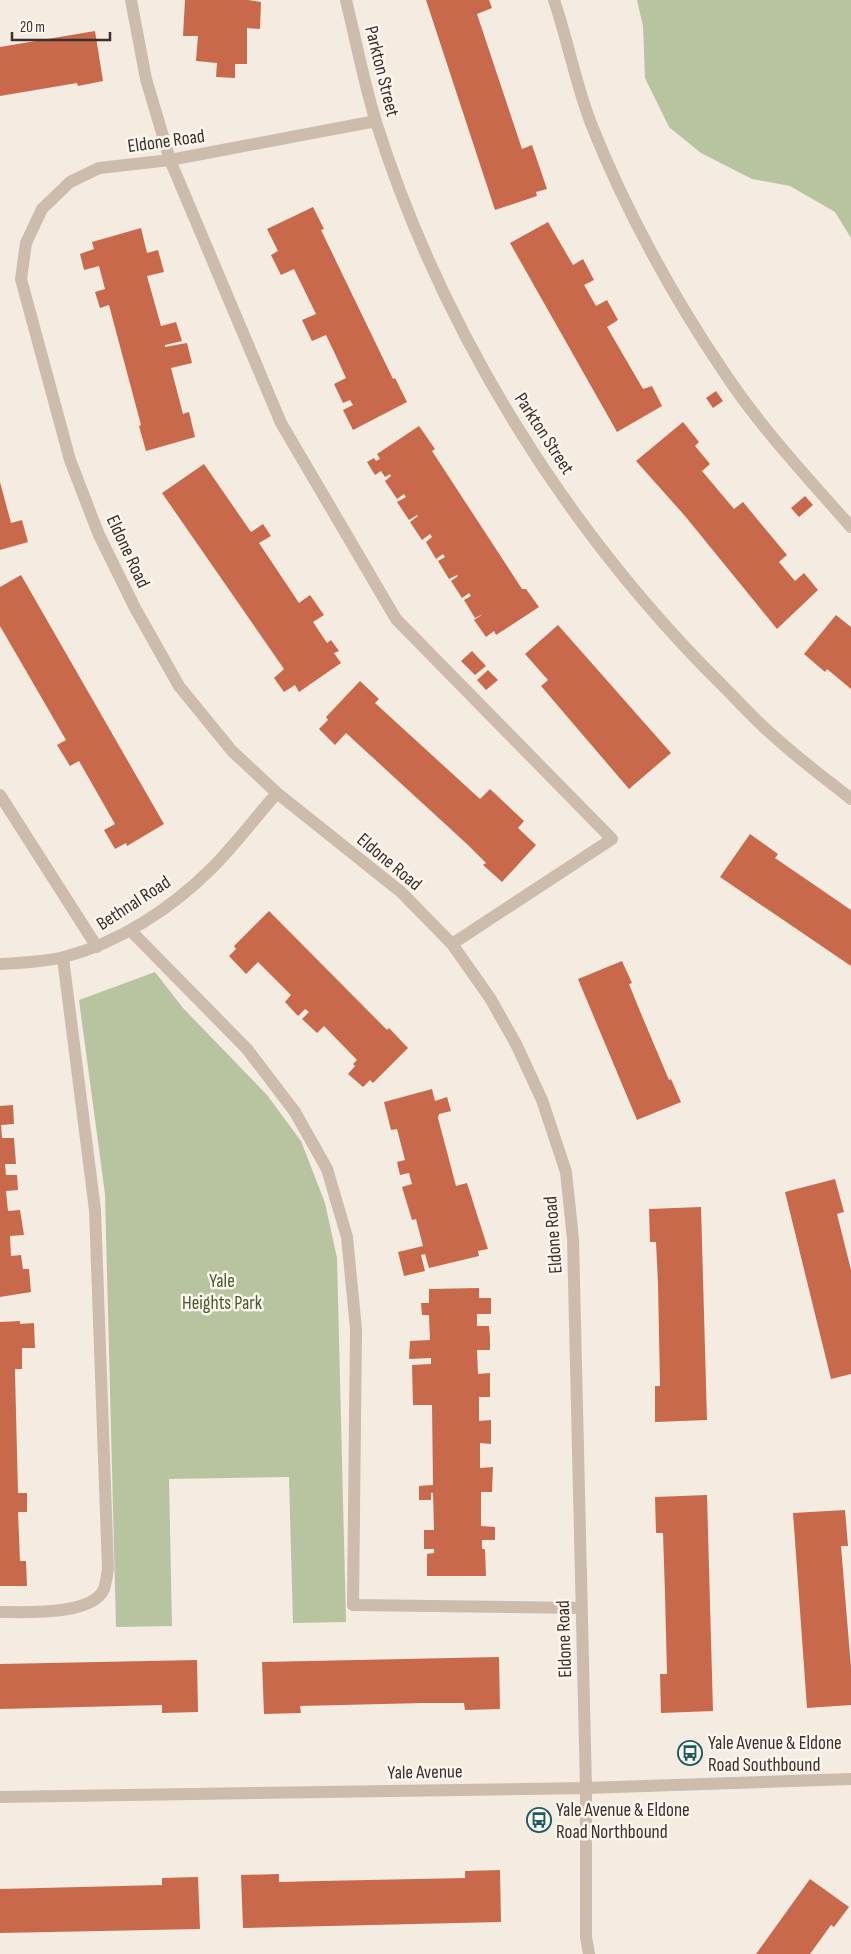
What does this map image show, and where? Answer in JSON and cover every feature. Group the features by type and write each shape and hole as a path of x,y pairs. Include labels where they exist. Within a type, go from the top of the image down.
{"street":[{"path":"131,0 146,78 170,160 281,423 396,619 612,839 452,944"},
{"name":"Parkton Street","path":"346,0 376,121 409,214 446,301 494,388 550,476 615,568 687,651 775,738 851,799"},
{"path":"554,0 592,126 623,194 672,291 724,374 791,460 851,526"},
{"name":"Eldone Road","path":"376,121 170,160 99,168 70,182 42,209 26,244 21,279 70,460 99,534 135,608 179,686 232,751 277,794 401,892 452,944 490,998 516,1044 542,1100 566,1172 573,1239 580,1608 586,1788 586,1937 589,1954"},
{"name":"Bethnal Road","path":"0,964 63,958 97,947 130,930 168,906 212,868 277,794"},
{"path":"0,795 97,947"},
{"path":"130,930 247,1049 295,1112 327,1169 347,1238 356,1329 353,1605 580,1608"},
{"path":"0,1612 63,1611 86,1604 104,1590 108,1569 94,1210 63,958"},
{"name":"Yale Avenue","path":"0,1797 586,1788 851,1779"}],"green space":[{"path":"637,0 851,0 851,238 835,212 790,186 752,179 701,153 669,127 645,78 643,26"},
{"name":"Yale Heights Park","path":"155,972 183,1008 267,1095 301,1141 325,1203 337,1258 346,1622 293,1623 289,1477 169,1479 172,1626 116,1627 105,1194 79,1000"}],"building":[{"path":"185,0 248,0 261,2 260,29 247,28 247,64 235,64 235,78 216,77 217,63 196,61 198,36 183,36"},
{"path":"426,0 489,0 492,8 477,14 522,149 532,145 547,189 536,192 537,196 495,210"},
{"path":"95,31 103,81 78,86 77,83 0,96 0,47"},
{"path":"313,207 324,229 321,230 393,379 395,378 407,402 353,430 343,410 353,405 350,400 343,403 334,384 346,378 336,356 326,335 312,341 302,320 316,314 294,269 281,275 271,255 278,251 267,229"},
{"path":"548,222 573,265 583,259 594,280 584,285 596,306 607,300 618,320 607,327 643,389 652,386 662,406 617,432 510,243"},
{"path":"141,228 147,253 158,250 164,272 147,276 161,326 176,322 182,341 165,345 165,347 187,343 192,363 171,368 183,414 189,412 195,437 146,451 139,426 141,425 109,305 100,308 95,292 105,289 99,266 84,270 80,254 94,249 92,242"},
{"path":"716,391 723,401 713,408 706,398"},
{"path":"683,422 699,442 695,446 710,464 702,471 734,509 743,502 787,555 779,562 795,581 804,573 818,590 777,629 685,516 636,461"},
{"path":"419,426 435,449 432,451 522,589 526,589 539,607 496,635 494,631 486,637 474,620 483,614 475,618 464,600 471,596 469,593 462,598 451,581 458,576 449,579 438,561 445,557 443,554 436,559 426,542 432,537 430,534 422,540 410,522 418,516 409,520 397,502 406,497 404,494 397,499 385,481 391,476 390,474 385,477 381,471 375,475 367,462 374,458 376,461 380,459 377,454"},
{"path":"204,464 251,532 263,524 271,536 259,543 299,603 310,595 324,615 313,622 327,643 331,640 339,651 334,653 341,663 299,692 295,685 284,692 274,678 284,669 162,493"},
{"path":"0,482 11,523 22,520 28,542 0,550"},
{"path":"805,496 813,505 799,517 791,508"},
{"path":"21,575 164,824 127,846 126,843 115,849 104,830 115,824 79,761 70,766 57,745 66,740 0,626 0,587"},
{"path":"836,615 851,627 851,689 827,669 825,672 804,654"},
{"path":"558,625 671,753 629,789 541,686 548,680 525,654"},
{"path":"472,651 486,666 475,675 461,661"},
{"path":"488,670 498,680 486,690 477,680"},
{"path":"360,681 379,699 375,703 480,799 490,789 524,821 518,828 536,845 502,882 483,865 486,863 468,845 346,733 335,745 319,729 328,720 326,717"},
{"path":"750,834 778,854 775,858 851,910 851,966 720,877"},
{"path":"269,911 387,1030 389,1028 408,1048 373,1083 370,1080 363,1087 348,1074 355,1066 353,1064 357,1060 324,1026 317,1033 302,1019 309,1012 305,1009 298,1016 285,1002 291,995 258,962 246,974 229,956 236,949 234,946"},
{"path":"622,961 632,983 629,984 637,1004 669,1080 671,1079 681,1102 637,1120 578,979"},
{"path":"432,1089 435,1101 447,1097 451,1111 439,1114 438,1118 456,1186 467,1183 488,1249 478,1251 479,1256 429,1268 425,1254 421,1255 425,1271 404,1276 398,1252 423,1246 416,1219 412,1220 402,1187 412,1184 409,1173 400,1175 397,1162 405,1160 397,1129 391,1130 384,1102"},
{"path":"13,1105 14,1124 1,1125 2,1138 14,1138 16,1164 5,1164 6,1175 17,1175 18,1190 6,1191 8,1211 20,1210 24,1235 10,1236 11,1256 21,1255 23,1269 29,1269 31,1292 0,1297 0,1106"},
{"path":"835,1179 844,1212 837,1214 851,1270 851,1374 831,1379 785,1192"},
{"path":"701,1207 707,1420 655,1422 655,1386 660,1386 658,1283 656,1242 650,1242 649,1209"},
{"path":"479,1288 479,1298 491,1298 491,1314 477,1314 477,1326 489,1326 490,1337 490,1350 477,1350 478,1374 490,1373 490,1397 479,1397 479,1421 491,1420 491,1444 480,1443 480,1468 493,1467 492,1492 481,1492 481,1526 495,1527 495,1540 482,1540 482,1549 485,1549 486,1576 427,1576 427,1554 434,1553 434,1549 424,1549 424,1530 434,1530 433,1493 431,1493 431,1500 419,1500 419,1486 433,1485 432,1405 413,1405 412,1365 431,1364 431,1358 409,1359 410,1341 430,1340 429,1315 422,1315 421,1303 429,1303 429,1289"},
{"path":"20,1321 20,1324 34,1323 35,1348 22,1348 22,1369 15,1369 18,1493 27,1493 27,1512 18,1512 20,1561 26,1561 27,1586 0,1586 0,1322"},
{"path":"707,1495 713,1711 661,1713 660,1674 667,1674 665,1594 663,1533 656,1533 655,1497"},
{"path":"845,1510 848,1546 841,1546 851,1668 851,1705 807,1708 793,1513"},
{"path":"499,1657 500,1709 465,1710 464,1703 424,1703 300,1706 301,1713 264,1714 262,1662"},
{"path":"197,1660 198,1712 162,1713 162,1705 0,1709 0,1664"},
{"path":"500,1870 501,1922 243,1928 241,1875 279,1874 279,1882 465,1878 465,1871"},
{"path":"198,1877 200,1929 0,1933 0,1889 162,1885 162,1878"},
{"path":"810,1879 849,1907 834,1927 831,1925 810,1954 756,1954"}],"place":[{"name":"Yale Avenue & Eldone Road Southbound","path":"690,1753"},
{"name":"Yale Avenue & Eldone Road Northbound","path":"539,1820"}]}
